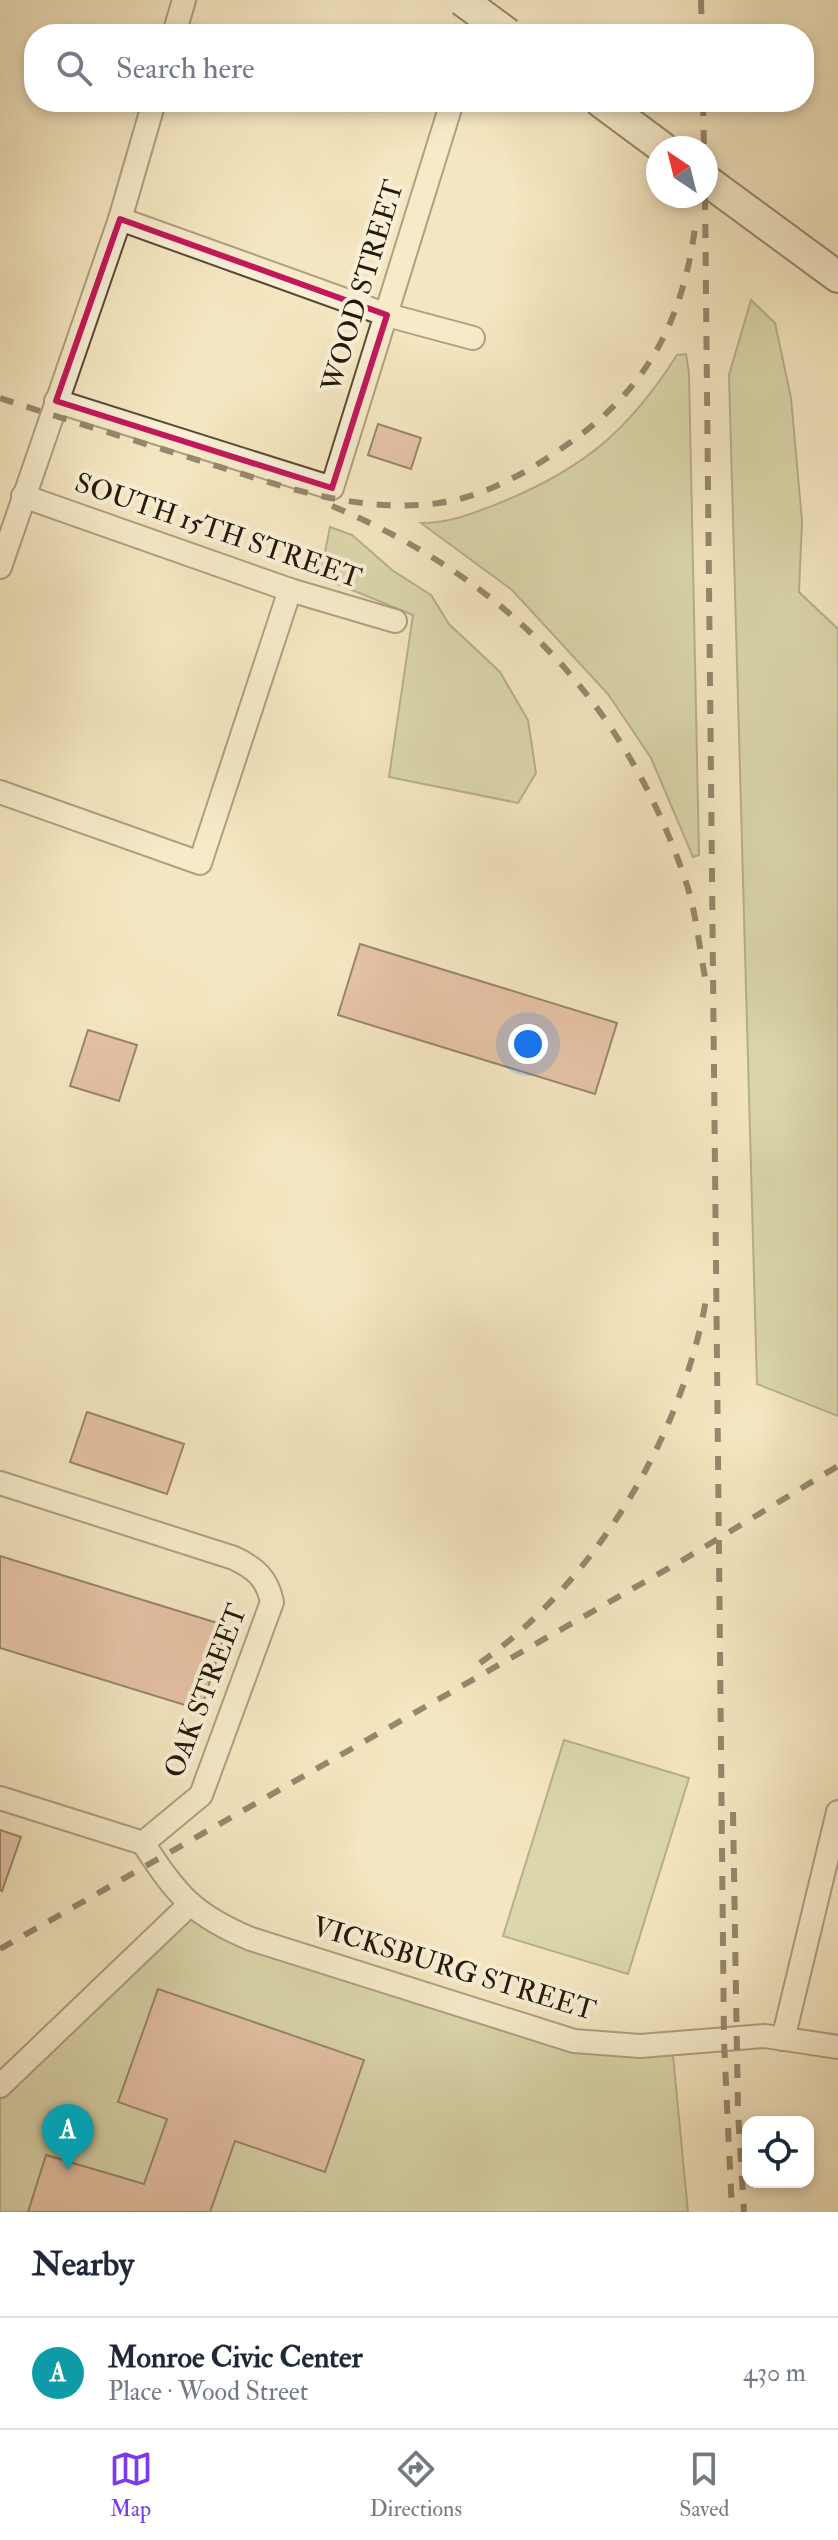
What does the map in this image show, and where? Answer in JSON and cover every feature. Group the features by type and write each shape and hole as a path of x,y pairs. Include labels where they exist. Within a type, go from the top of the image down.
{"main road":[{"path":"462,0 494,24"},
{"path":"614,112 647,136"},
{"path":"718,189 838,277"}],"street":[{"path":"177,24 184,0"},
{"path":"478,24 486,0"},
{"path":"0,567 120,219 151,112"},
{"name":"WOOD STREET","path":"56,401 332,488 449,112"},
{"path":"120,219 387,315 473,338"},
{"name":"SOUTH 15TH STREET","path":"23,496 290,590 395,621"},
{"path":"0,792 200,863 290,590"},
{"name":"OAK STREET","path":"0,1483 234,1558 253,1567 269,1585 272,1602 201,1795 143,1843"},
{"path":"0,1798 143,1843"},
{"path":"783,2039 838,1812"},
{"name":"VICKSBURG STREET","path":"143,1843 188,1906 213,1923 251,1939 574,2041 640,2046 765,2036 838,2047"},
{"path":"0,2086 188,1906"}],"highlighted area":[{"path":"120,219 387,315 332,488 56,401"}],"green space":[{"path":"751,300 775,323 791,398 802,521 799,592 838,629 838,1416 757,1384 729,375"},
{"path":"686,354 689,373 699,855 693,857 651,758 608,694 512,590 421,523 451,520 487,508 527,491 578,462 621,427 677,355"},
{"path":"330,527 352,535 392,570 431,595 449,624 500,672 528,720 536,773 518,803 389,777 413,615 320,577"},
{"path":"564,1740 689,1778 628,1974 503,1936"},
{"path":"188,1906 574,2041 672,2045 688,2212 0,2212 0,2086"}],"building":[{"path":"378,424 421,438 411,469 368,455"},
{"path":"360,944 617,1023 595,1094 338,1015"},
{"path":"88,1030 137,1045 119,1101 70,1086"},
{"path":"87,1412 184,1444 167,1494 70,1462"},
{"path":"0,1556 227,1626 201,1710 0,1648"},
{"path":"0,1830 21,1837 2,1891 0,1890"},
{"path":"158,1989 364,2060 325,2172 235,2141 210,2212 28,2212 46,2155 144,2184 167,2119 118,2102"}],"railway":[{"path":"701,0 702,24"},
{"path":"703,112 704,136"},
{"path":"705,208 724,2041 732,2212"},
{"path":"0,398 313,494 376,504 407,505 458,499 495,487 547,458 579,436 627,391 662,341 674,314 684,284 696,220"},
{"path":"332,506 395,536 452,570 504,609 551,654 593,703 629,757 660,817 686,882 705,977"},
{"path":"480,1663 522,1629 561,1590 597,1547 628,1500 656,1451 678,1399 695,1347 707,1294"},
{"path":"0,1949 683,1560 838,1466"},
{"path":"733,1812 738,2112 744,2212"}],"place":[{"name":"Monroe Civic Center","path":"68,2170"}]}
